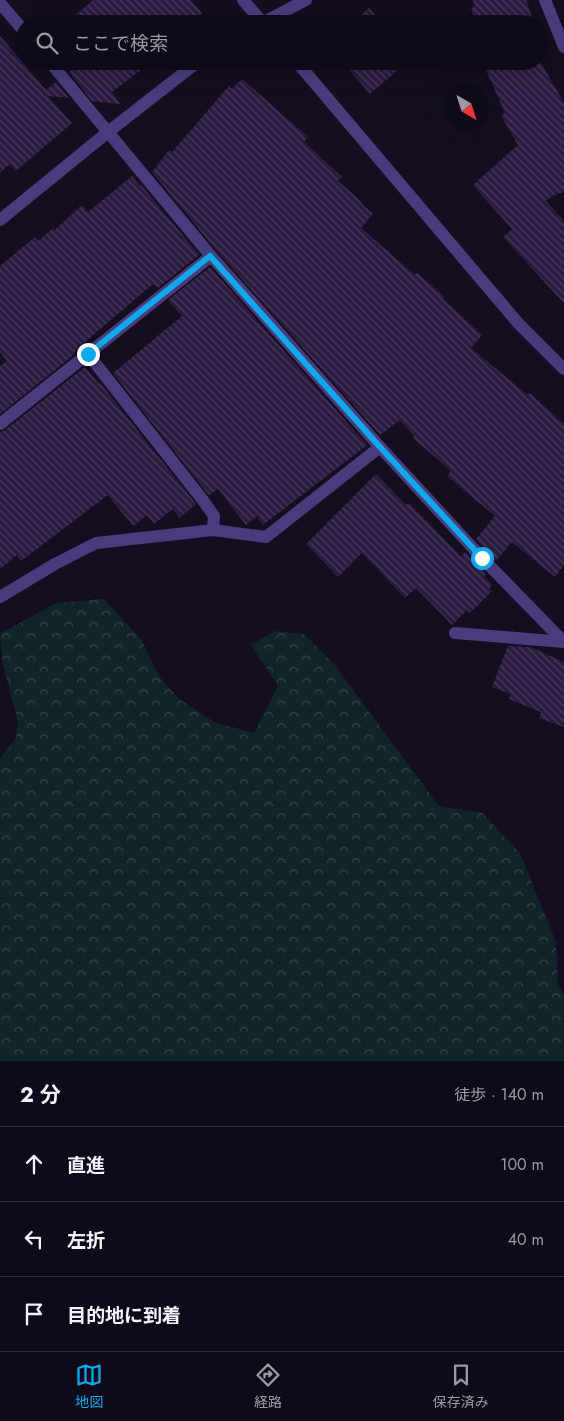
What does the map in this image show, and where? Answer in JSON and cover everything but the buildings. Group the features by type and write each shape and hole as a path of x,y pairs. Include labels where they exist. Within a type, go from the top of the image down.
{"street":[{"path":"243,0 255,15"},
{"path":"277,15 306,0"},
{"path":"545,0 564,47"},
{"path":"0,3 15,21"},
{"path":"56,70 210,256 380,447 482,558 564,642"},
{"path":"0,220 187,70"},
{"path":"304,70 518,323 564,368"},
{"path":"0,424 210,256"},
{"path":"88,354 202,499 214,516 214,530"},
{"path":"0,597 55,564 96,544 214,530 266,537 380,447"},
{"path":"455,633 564,642"}],"green space":[{"path":"104,599 141,639 159,676 178,698 214,722 254,733 278,686 251,645 275,631 304,634 334,664 439,806 482,813 520,853 556,942 558,984 564,996 564,1061 0,1061 0,759 16,738 18,722 3,665 0,634 56,603"}],"route":[{"path":"88,354 210,256 432,505 482,558"}]}
